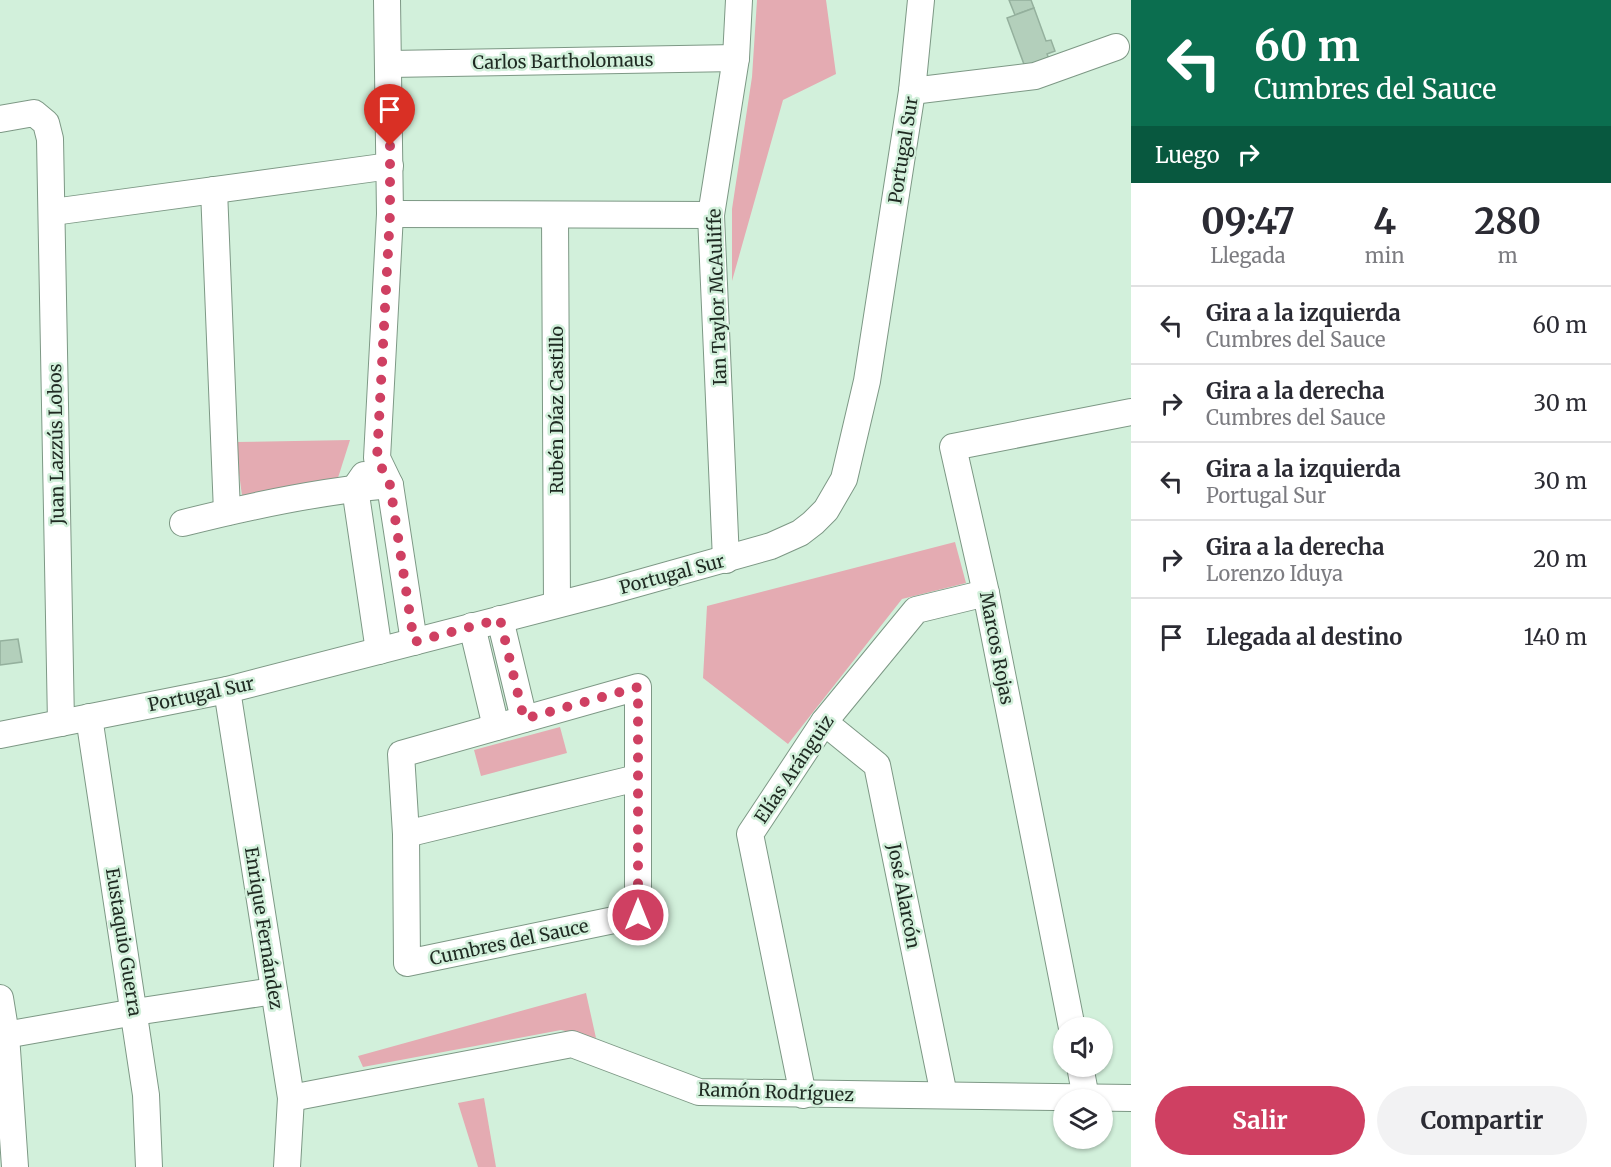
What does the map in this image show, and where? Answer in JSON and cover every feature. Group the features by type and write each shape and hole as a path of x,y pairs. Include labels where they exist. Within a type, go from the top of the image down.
{"street":[{"path":"387,0 390,214 377,458 390,485 414,642"},
{"name":"Ian Taylor McAuliffe","path":"726,560 711,216 736,58 739,0"},
{"name":"Portugal Sur","path":"0,735 227,690 726,560 771,546 800,533 826,510 844,479 867,381 912,91 921,0"},
{"path":"912,91 1035,76 1116,47"},
{"name":"Carlos Bartholomaus","path":"389,64 736,58"},
{"name":"Juan Lazzús Lobos","path":"0,119 34,113 46,123 52,165 61,723"},
{"path":"52,212 390,166"},
{"path":"214,190 227,512"},
{"path":"390,214 711,216"},
{"name":"Rubén Díaz Castillo","path":"555,215 557,604"},
{"name":"Marcos Rojas","path":"1070,1017 986,593 953,447 1131,412"},
{"path":"377,458 355,488 379,651"},
{"path":"183,523 227,512 355,488 390,485"},
{"name":"Elías Aránguiz","path":"803,1095 750,834 824,722 916,610 986,593"},
{"path":"500,619 524,719"},
{"path":"472,626 496,727"},
{"name":"Cumbres del Sauce","path":"638,687 638,915 407,963 406,834 401,754 524,719 638,687"},
{"name":"Enrique Fernández","path":"227,690 291,1098 287,1167"},
{"name":"Eustaquio Guerra","path":"89,717 135,1012 146,1095 149,1167"},
{"name":"José Alarcón","path":"824,722 877,765 944,1095"},
{"path":"406,834 637,778"},
{"path":"3,1036 135,1012 274,991"},
{"path":"0,998 15,1167"},
{"name":"Ramón Rodríguez","path":"291,1098 572,1044 699,1092 1053,1097"},
{"name":"Ramón Rodríguez","path":"1113,1098 1131,1098"}],"shaded area":[{"path":"757,0 826,0 836,74 783,100 732,281 732,209 752,77"},
{"path":"350,440 337,481 242,496 235,442"},
{"path":"955,542 966,583 902,599 788,744 703,678 707,606"},
{"path":"560,727 567,753 481,776 474,750"},
{"path":"586,993 596,1038 561,1030 363,1067 358,1056"},
{"path":"484,1098 496,1167 478,1167 458,1103"}],"building":[{"path":"1009,0 1031,0 1034,8 1015,15"},
{"path":"1034,8 1046,41 1051,40 1055,51 1047,54 1049,59 1025,67 1007,18"},
{"path":"18,639 22,662 0,665 0,641"}],"route":[{"path":"390,146 390,214 377,458 390,485 414,642 500,619 524,719 638,687 638,915"}]}
